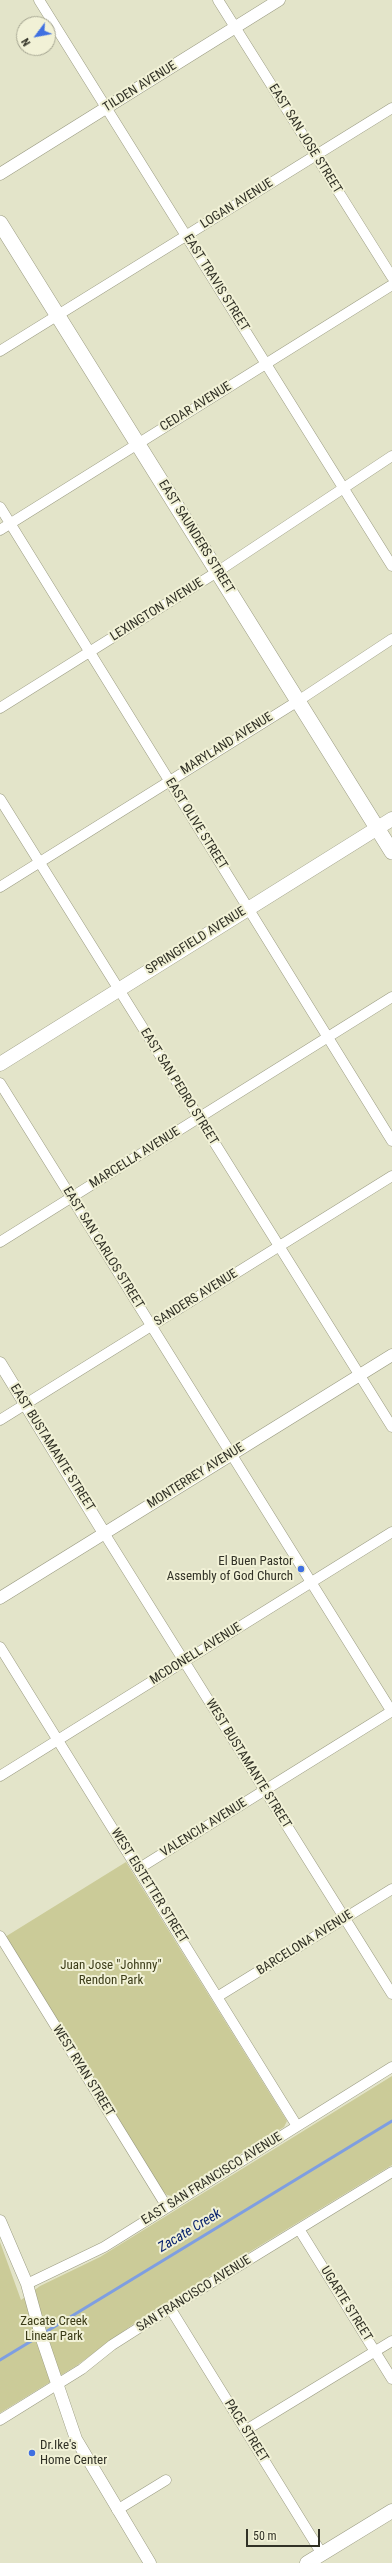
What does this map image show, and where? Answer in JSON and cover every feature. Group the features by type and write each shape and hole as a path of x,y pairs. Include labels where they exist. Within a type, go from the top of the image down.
{"main road":[{"name":"EAST SAUNDERS STREET","path":"0,223 392,852"},
{"name":"SPRINGFIELD AVENUE","path":"0,1064 392,819"},
{"path":"307,2563 392,2511"}],"street":[{"name":"EAST TRAVIS STREET","path":"40,0 392,566"},
{"name":"EAST SAN JOSE STREET","path":"218,0 392,277"},
{"name":"TILDEN AVENUE","path":"0,174 279,0"},
{"name":"LOGAN AVENUE","path":"0,351 392,108"},
{"name":"CEDAR AVENUE","path":"0,530 392,286"},
{"name":"LEXINGTON AVENUE","path":"0,708 217,572 342,486 392,456"},
{"name":"EAST OLIVE STREET","path":"0,507 392,1141"},
{"name":"MARYLAND AVENUE","path":"0,886 298,701 392,639"},
{"name":"EAST SAN PEDRO STREET","path":"0,798 118,990 392,1427"},
{"name":"MARCELLA AVENUE","path":"0,1242 392,997"},
{"name":"EAST SAN CARLOS STREET","path":"0,1083 392,1711"},
{"name":"SANDERS AVENUE","path":"0,1420 392,1176"},
{"name":"MONTERREY AVENUE","path":"0,1598 392,1354"},
{"name":"EAST BUSTAMANTE STREET","path":"0,1363 104,1533"},
{"name":"MCDONELL AVENUE","path":"0,1776 392,1532"},
{"name":"WEST BUSTAMANTE STREET","path":"104,1533 392,1994"},
{"name":"WEST EISTETTER STREET","path":"0,1647 297,2126"},
{"name":"VALENCIA AVENUE","path":"138,1869 392,1711"},
{"name":"BARCELONA AVENUE","path":"217,1997 392,1888"},
{"name":"WEST RYAN STREET","path":"0,1936 167,2207"},
{"name":"EAST SAN FRANCISCO AVENUE","path":"27,2284 104,2247 392,2067"},
{"name":"SAN FRANCISCO AVENUE","path":"0,2420 82,2369 112,2345 170,2308 392,2172"},
{"path":"0,2221 27,2284 52,2371 76,2439 150,2563"},
{"name":"UGARTE STREET","path":"299,2229 392,2379"},
{"name":"PACE STREET","path":"170,2308 322,2554"},
{"path":"246,2430 392,2341"},
{"path":"117,2510 166,2480"}],"green space":[{"name":"Juan Jose \"Johnny\" Rendon Park","path":"126,1862 287,2121 284,2127 172,2196 167,2195 161,2189 5,1937"},
{"name":"Zacate Creek Linear Park","path":"392,2076 392,2165 143,2317 76,2366 0,2413 0,2242 21,2300 40,2286 100,2257"}],"waterway":[{"name":"Zacate Creek","path":"44,2333 392,2121"},
{"name":"Zacate Creek","path":"0,2360 38,2337"}],"place":[{"name":"El Buen Pastor Assembly of God Church","path":"301,1569"},
{"name":"Dr.Ike's Home Center","path":"32,2453"}]}
